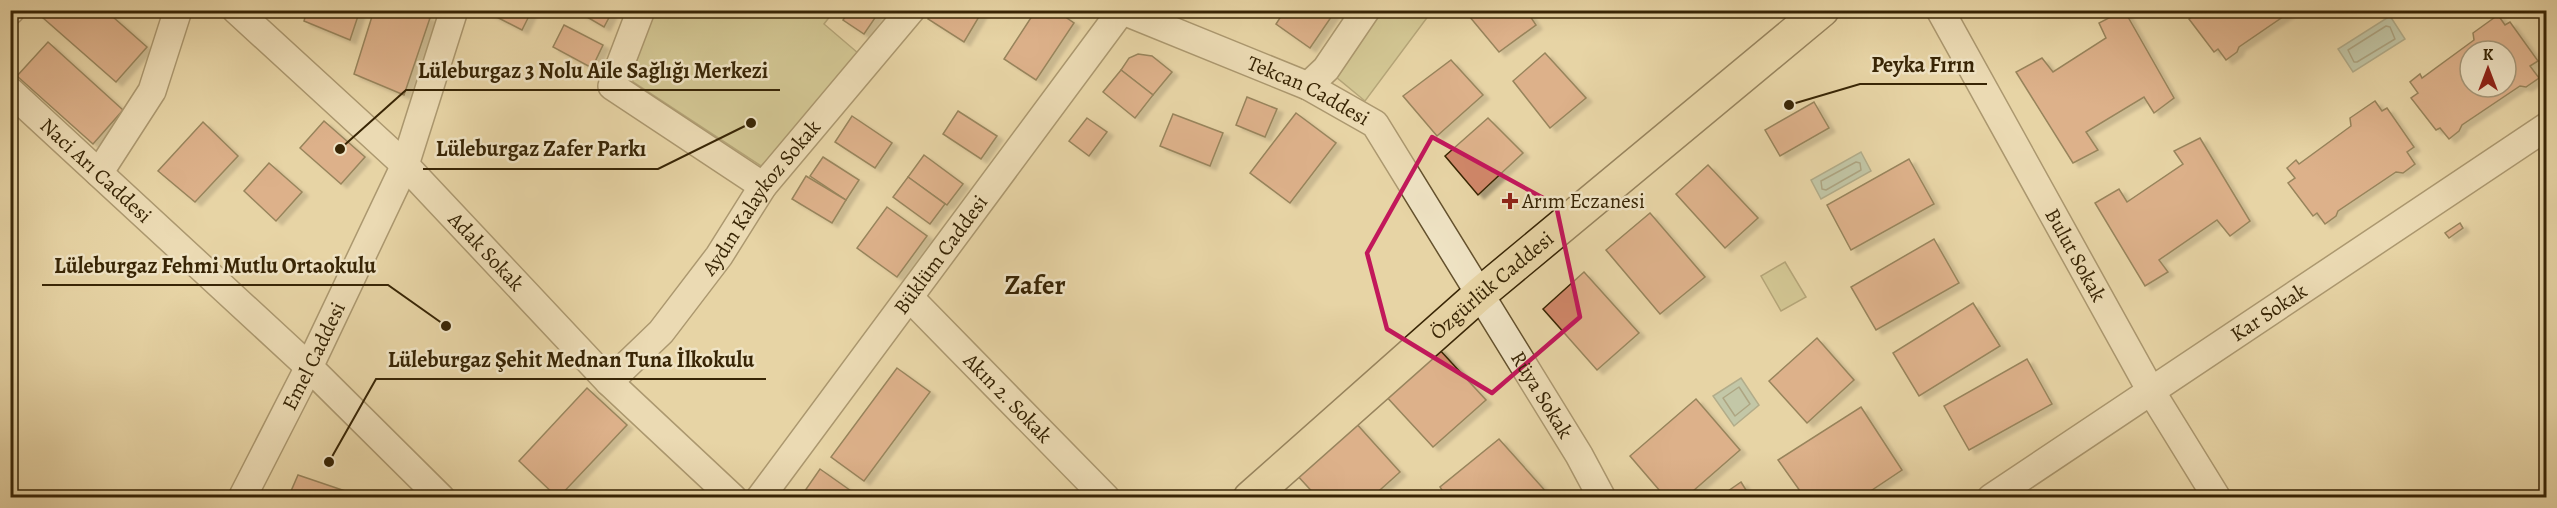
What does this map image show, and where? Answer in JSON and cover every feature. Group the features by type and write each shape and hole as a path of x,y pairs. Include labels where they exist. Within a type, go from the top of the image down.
{"main road":[{"name":"Özgürlük Caddesi","path":"1250,498 1480,294 1822,10"}],"street":[{"path":"99,173 152,90 178,10"},
{"name":"Adak Sokak","path":"236,10 405,165 609,382 733,498"},
{"name":"Emel Caddesi","path":"242,498 309,367 405,165 454,10"},
{"path":"641,10 612,86 763,186"},
{"path":"1308,86 1326,69 1366,10"},
{"name":"Bulut Sokak","path":"1940,10 2151,391 2217,498"},
{"name":"Tekcan Caddesi","path":"1122,11 1308,86 1375,124 1480,294"},
{"name":"Büklüm Caddesi","path":"760,498 1122,11"},
{"name":"Aydın Kalaykoz Sokak","path":"609,382 661,332 719,256 763,186 904,13"},
{"name":"Naci Arı Caddesi","path":"10,91 309,367 441,498"},
{"name":"Kar Sokak","path":"1991,498 2547,127"},
{"name":"Rüya Sokak","path":"1480,294 1579,455 1602,498"},
{"name":"Akın 2. Sokak","path":"909,298 1106,498"}],"highlighted area":[{"path":"1432,137 1556,205 1580,317 1492,393 1387,329 1367,253"}],"shaded area":[{"path":"655,11 834,11 824,24 858,53 774,164 761,166 633,82 632,69"},
{"path":"1375,11 1432,11 1365,101 1330,72"},
{"path":"1785,262 1806,297 1781,311 1761,276"}],"water":[{"path":"2390,16 2405,39 2353,72 2338,49"},
{"path":"1861,152 1871,171 1821,199 1811,180"},
{"path":"1741,378 1759,405 1734,426 1713,396"}],"building":[{"path":"34,10 105,10 147,47 116,82"},
{"path":"307,10 360,10 350,40 304,21"},
{"path":"374,10 411,10 430,18 404,95 354,74"},
{"path":"483,10 532,10 522,30"},
{"path":"575,10 613,10 604,27"},
{"path":"850,10 870,10 877,15 864,34 843,20"},
{"path":"933,10 983,10 964,42 928,19"},
{"path":"1036,10 1055,10 1074,23 1036,80 1004,59"},
{"path":"1285,10 1336,10 1310,48 1276,24"},
{"path":"1464,10 1526,10 1536,25 1499,52"},
{"path":"2124,10 2174,98 2154,113 2144,97 2086,132 2098,150 2073,163 2016,72 2042,58 2053,72 2106,38 2099,23"},
{"path":"2193,10 2293,10 2239,47 2237,52 2226,60 2218,49 2214,52 2189,19 2195,14"},
{"path":"2498,15 2505,25 2510,22 2538,61 2530,66 2539,78 2526,87 2518,87 2518,39 2474,39 2473,33"},
{"path":"564,25 603,45 592,68 553,47"},
{"path":"48,42 123,110 93,144 17,76"},
{"path":"2458,52 2458,99 2501,99 2462,125 2459,131 2449,139 2440,128 2436,130 2411,98 2418,93 2410,82 2420,74 2422,78"},
{"path":"1545,53 1586,98 1550,128 1513,81"},
{"path":"1138,54 1152,56 1172,72 1153,95 1121,70 1129,58"},
{"path":"1451,60 1483,95 1437,136 1403,96"},
{"path":"1121,70 1153,95 1135,118 1103,92"},
{"path":"1247,97 1277,109 1265,137 1236,125"},
{"path":"2375,101 2382,111 2387,108 2414,147 2407,152 2415,164 2403,173 2396,172 2338,211 2336,216 2325,224 2317,213 2313,216 2288,183 2295,178 2287,168 2296,160 2299,164 2351,126 2350,118"},
{"path":"1814,102 1829,128 1780,156 1765,130"},
{"path":"958,111 997,136 981,159 943,134"},
{"path":"1296,113 1336,143 1290,203 1250,173"},
{"path":"1173,114 1223,133 1210,166 1160,146"},
{"path":"852,116 892,143 875,168 835,142"},
{"path":"1087,118 1107,132 1089,156 1069,141"},
{"path":"1488,118 1523,153 1478,195 1445,156"},
{"path":"324,121 365,157 341,184 300,148"},
{"path":"203,122 238,156 195,202 158,171"},
{"path":"2200,138 2250,221 2230,236 2217,220 2159,260 2168,272 2145,286 2095,203 2119,189 2127,202 2183,164 2174,151"},
{"path":"924,155 963,184 947,205 908,177"},
{"path":"823,157 859,180 846,200 810,176"},
{"path":"1909,159 1934,204 1851,250 1827,205"},
{"path":"269,163 302,192 276,221 244,191"},
{"path":"1708,165 1758,218 1725,248 1676,194"},
{"path":"806,176 846,200 832,223 792,199"},
{"path":"908,177 945,204 930,224 893,197"},
{"path":"887,207 927,236 897,277 857,248"},
{"path":"1650,213 1705,277 1660,314 1606,250"},
{"path":"2460,223 2463,228 2449,238 2445,233"},
{"path":"1934,239 1959,283 1876,330 1851,287"},
{"path":"1584,272 1639,333 1597,370 1543,309"},
{"path":"1973,303 2000,346 1919,396 1893,353"},
{"path":"1817,338 1854,380 1807,423 1769,381"},
{"path":"1438,348 1486,400 1433,447 1384,394"},
{"path":"2027,359 2052,404 1969,450 1944,406"},
{"path":"897,368 930,392 864,481 831,457"},
{"path":"587,388 627,425 558,498 519,461"},
{"path":"1696,399 1740,450 1685,498 1666,498 1630,456"},
{"path":"1861,407 1902,470 1860,498 1805,498 1778,460"},
{"path":"1354,421 1400,472 1371,498 1318,498 1295,473"},
{"path":"1499,439 1549,495 1547,498 1447,498 1440,487"},
{"path":"820,469 861,498 800,498"},
{"path":"298,475 357,495 356,498 288,498"},
{"path":"1741,482 1751,498 1718,498"}],"place":[{"name":"Peyka Fırın","path":"1789,105"},
{"name":"Lüleburgaz Zafer Parkı","path":"751,123"},
{"name":"Lüleburgaz 3 Nolu Aile Sağlığı Merkezi","path":"340,149"},
{"name":"Arım Eczanesi","path":"1510,201"},
{"name":"Lüleburgaz Fehmi Mutlu Ortaokulu","path":"446,326"},
{"name":"Lüleburgaz Şehit Mednan Tuna İlkokulu","path":"329,462"}],"district":[{"name":"Zafer","path":"1035,285"}]}
